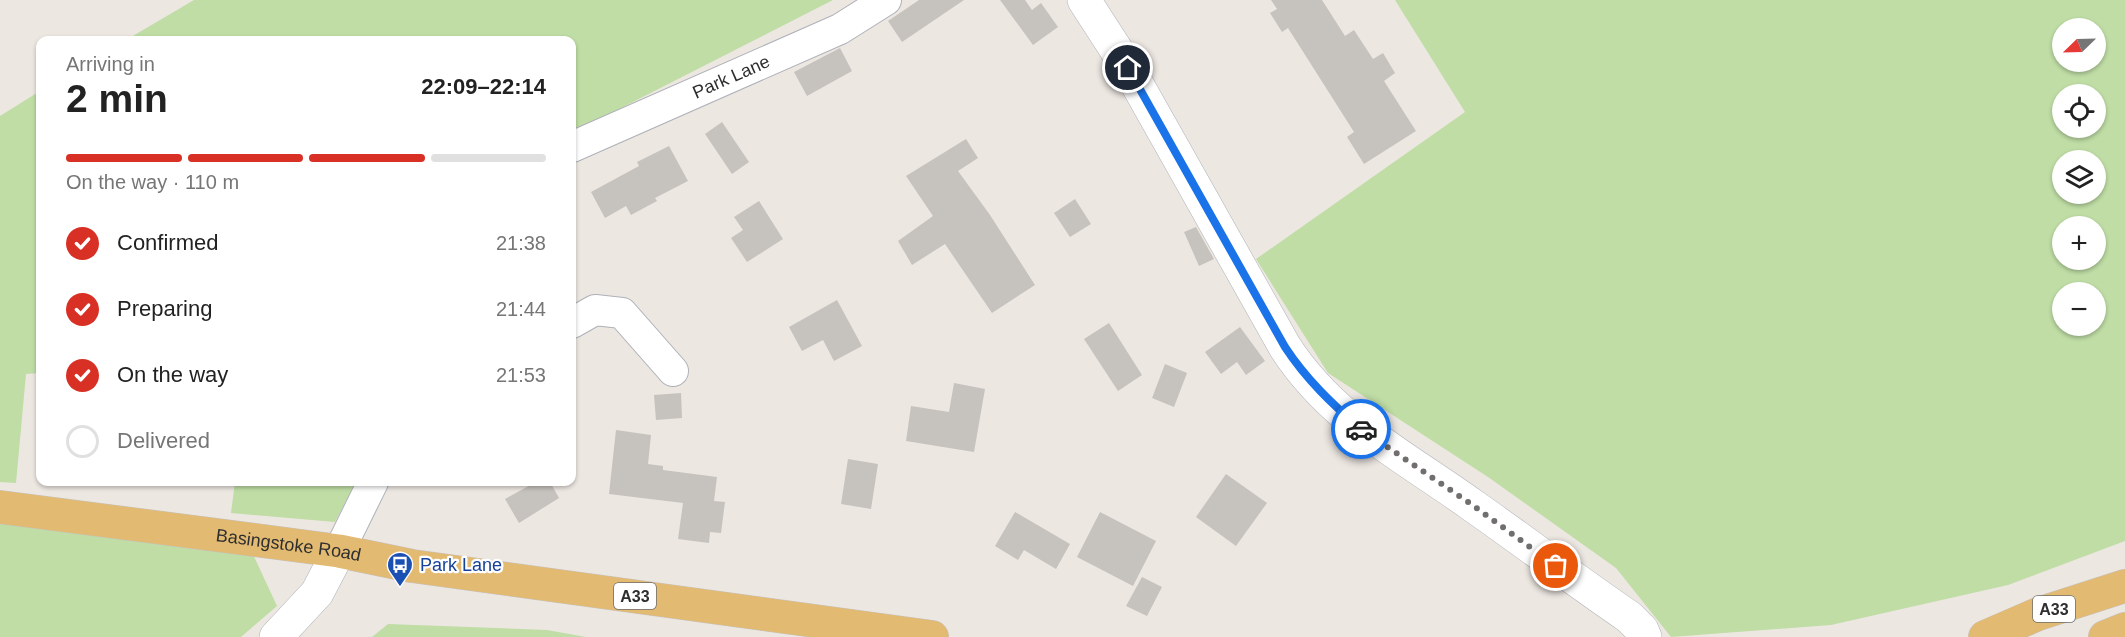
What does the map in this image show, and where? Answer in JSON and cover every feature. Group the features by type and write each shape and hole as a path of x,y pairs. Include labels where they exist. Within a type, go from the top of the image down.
{"main road":[{"path":"1084,0 1128,68 1299,369 1333,405 1366,434 1471,504 1629,617 1642,630 1645,637"},
{"name":"Basingstoke Road","path":"0,507 339,551 412,566 932,637"},
{"path":"276,637 317,593 339,551"},
{"name":"A33","path":"1985,637 2038,615 2125,586"},
{"path":"2105,637 2125,629"}],"street":[{"name":"Park Lane","path":"576,145 840,29 886,0"},
{"path":"576,321 595,310 622,313 673,371"},
{"path":"339,551 371,486"}],"green space":[{"path":"194,0 833,0 576,131 576,36 133,36"},
{"path":"1395,0 2125,0 2125,541 2008,585 1831,625 1671,637 1616,568 1488,477 1328,373 1256,259 1465,112"},
{"path":"36,94 36,373 26,374 16,483 0,482 0,116"},
{"path":"234,486 354,486 335,522 231,513"},
{"path":"0,521 251,550 277,606 241,637 0,637"},
{"path":"388,624 547,630 586,637 372,637"}],"building":[{"path":"919,0 964,0 902,42 888,21"},
{"path":"1000,0 1025,0 1032,10 1041,3 1058,27 1033,45"},
{"path":"1271,0 1322,0 1345,36 1354,30 1373,59 1383,53 1395,73 1384,81 1416,131 1364,164 1347,137 1354,132 1288,28 1282,32 1270,13 1277,9"},
{"path":"840,48 852,71 807,96 794,72"},
{"path":"722,122 749,162 732,174 705,134"},
{"path":"966,139 978,158 958,171 990,215 1035,285 992,313 945,244 912,265 898,241 933,216 906,176"},
{"path":"669,146 688,181 655,198 657,201 631,215 626,206 605,218 591,192 639,166 637,162"},
{"path":"1075,199 1091,224 1070,237 1054,213"},
{"path":"759,201 783,239 747,262 731,238 743,230 734,217"},
{"path":"1196,227 1214,259 1199,266 1184,232"},
{"path":"837,300 862,346 834,361 823,340 802,351 789,327"},
{"path":"1109,323 1142,375 1118,391 1084,339"},
{"path":"1240,327 1265,361 1246,375 1237,362 1221,374 1205,352"},
{"path":"1165,364 1187,373 1174,407 1152,398"},
{"path":"954,383 985,389 974,452 906,441 911,406 949,412"},
{"path":"681,393 682,418 656,420 654,395"},
{"path":"616,430 651,435 648,464 663,466 663,470 717,477 714,501 725,502 721,533 710,532 709,543 678,539 683,503 609,494"},
{"path":"848,459 878,464 871,509 841,504"},
{"path":"1226,474 1267,503 1236,546 1196,517"},
{"path":"529,486 552,486 559,498 519,523 505,499"},
{"path":"1015,512 1070,544 1056,569 1024,550 1018,560 995,546"},
{"path":"1100,512 1156,541 1133,586 1077,557"},
{"path":"1142,577 1162,587 1147,616 1126,606"}],"way so far":[{"path":"1361,429 1471,504 1556,566"}],"place":[{"name":"Park Lane","path":"400,588"}],"route":[{"path":"1128,68 1299,369 1333,405 1361,429"}]}
